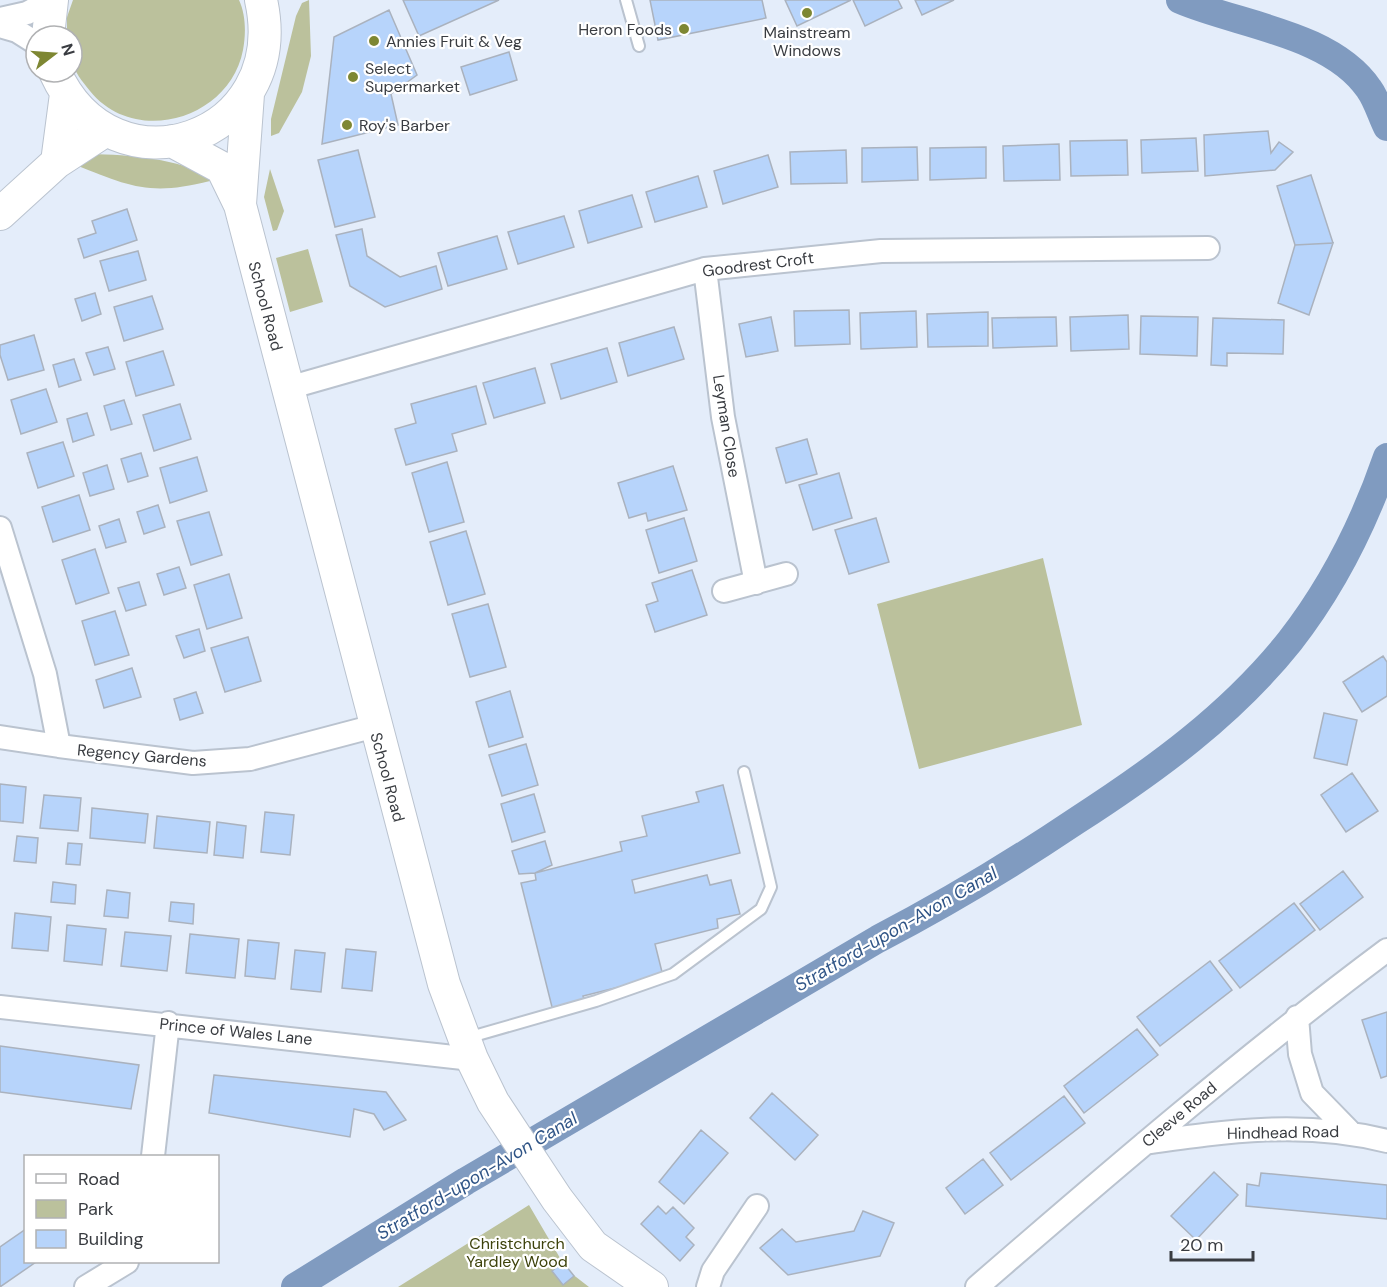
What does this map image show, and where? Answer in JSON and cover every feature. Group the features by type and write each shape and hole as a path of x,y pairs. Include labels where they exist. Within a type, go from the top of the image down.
{"street":[{"path":"0,19 27,13 52,0"},
{"path":"49,24 52,0"},
{"path":"61,84 86,116 106,130 145,142 186,139 210,129 235,110 248,94 264,54 270,6"},
{"path":"0,26 24,35"},
{"path":"57,162 60,84"},
{"name":"School Road","path":"240,205 248,94"},
{"path":"0,214 57,162 106,130"},
{"name":"School Road","path":"172,141 222,168 240,205 444,984 468,1049 493,1102 557,1199 593,1246 652,1287"},
{"name":"Goodrest Croft","path":"288,388 705,269 881,251 1208,248"},
{"name":"Leyman Close","path":"705,269 723,417 756,583"},
{"name":"Regency Gardens","path":"0,528 45,674 59,746 194,763 250,759 375,726"},
{"path":"724,591 786,574"},
{"path":"0,737 59,746"},
{"name":"Cleeve Road","path":"977,1287 1143,1143 1297,1017 1387,950"},
{"name":"Prince of Wales Lane","path":"0,1007 468,1049"},
{"path":"1297,1017 1300,1054 1312,1094 1348,1131"},
{"path":"153,1155 168,1023"},
{"name":"Hindhead Road","path":"1143,1143 1245,1129 1348,1131 1387,1141"},
{"path":"708,1287 712,1271 757,1206"},
{"path":"86,1287 125,1263"}],"lane":[{"path":"626,0 639,46"},
{"path":"468,1049 596,1000 673,974 761,909 771,887 744,772"}],"green space":[{"path":"73,0 239,0 244,18 245,38 235,74 220,93 201,108 178,117 155,121 131,118 109,108 90,91 84,83 84,24 67,24"},
{"path":"309,0 311,56 302,92 279,133 271,136 271,119 296,16 302,3"},
{"path":"90,154 121,155 169,162 199,171 212,178 210,181 190,186 141,187 111,179 76,165"},
{"path":"270,169 284,211 277,230 273,231 264,197"},
{"path":"308,249 323,302 290,312 276,258"},
{"path":"1043,558 1082,725 919,769 877,604"},
{"name":"Christchurch Yardley Wood","path":"529,1205 567,1270 589,1287 398,1287"}],"building":[{"path":"403,0 499,0 419,36"},
{"name":"Heron Foods","path":"650,0 762,0 766,18 658,40"},
{"name":"Mainstream Windows","path":"785,0 851,0 797,26"},
{"name":"Mainstream Windows","path":"853,0 898,0 902,8 865,26"},
{"path":"915,0 954,0 922,15"},
{"path":"389,10 417,75 391,94 398,125 322,144 334,37"},
{"path":"509,52 517,80 470,95 461,67"},
{"path":"1268,131 1271,153 1279,142 1293,152 1275,170 1205,176 1204,135"},
{"path":"1196,138 1198,171 1142,173 1141,140"},
{"path":"1127,140 1128,175 1071,176 1070,141"},
{"path":"1059,144 1060,180 1004,181 1003,146"},
{"path":"917,147 918,180 862,182 862,148"},
{"path":"986,147 986,178 930,180 930,148"},
{"path":"358,150 375,217 335,227 318,160"},
{"path":"846,150 847,183 791,184 790,152"},
{"path":"768,155 778,187 723,204 714,171"},
{"path":"1311,175 1333,243 1295,245 1277,186"},
{"path":"698,176 707,207 655,222 646,192"},
{"path":"632,195 642,227 588,243 579,211"},
{"path":"127,209 137,240 84,258 78,239 96,233 92,221"},
{"path":"564,216 574,247 518,264 508,232"},
{"path":"362,229 367,256 400,277 436,266 442,289 385,307 350,286 336,235"},
{"path":"497,236 507,269 448,286 438,253"},
{"path":"1333,243 1309,315 1278,303 1295,245"},
{"path":"138,251 146,280 109,291 100,261"},
{"path":"95,293 101,314 82,321 75,299"},
{"path":"152,296 163,329 124,341 114,307"},
{"path":"849,310 850,344 795,346 794,311"},
{"path":"916,311 917,347 861,349 860,313"},
{"path":"988,312 988,346 928,347 927,314"},
{"path":"1128,315 1129,349 1071,351 1070,317"},
{"path":"1141,316 1198,317 1197,356 1140,354"},
{"path":"771,317 778,351 746,357 739,324"},
{"path":"1056,317 1057,346 993,348 992,318"},
{"path":"1213,318 1284,320 1283,354 1227,353 1227,366 1211,365"},
{"path":"674,327 684,359 628,376 619,343"},
{"path":"34,335 44,370 8,380 0,355 0,345"},
{"path":"108,347 115,369 94,375 86,353"},
{"path":"607,348 617,382 561,399 551,364"},
{"path":"163,351 174,385 136,396 126,362"},
{"path":"74,359 81,380 59,387 53,365"},
{"path":"535,368 545,403 494,418 483,383"},
{"path":"476,386 486,424 452,434 457,451 406,465 395,429 416,423 411,404"},
{"path":"46,389 57,422 21,434 11,400"},
{"path":"124,400 132,424 111,430 104,406"},
{"path":"180,404 191,439 154,451 143,415"},
{"path":"87,413 94,435 73,442 67,419"},
{"path":"807,439 817,474 786,483 776,448"},
{"path":"63,442 74,476 38,488 27,453"},
{"path":"141,453 148,476 128,482 121,459"},
{"path":"197,457 207,491 170,503 160,468"},
{"path":"447,462 464,522 429,532 412,473"},
{"path":"107,465 114,489 90,496 83,473"},
{"path":"673,466 687,510 648,521 646,513 629,518 618,483"},
{"path":"839,473 852,518 813,530 799,485"},
{"path":"79,495 90,530 53,542 42,507"},
{"path":"158,505 165,527 144,534 137,512"},
{"path":"209,512 222,555 191,565 177,521"},
{"path":"684,518 697,561 659,573 646,530"},
{"path":"876,518 889,562 849,574 835,530"},
{"path":"119,519 126,542 106,548 99,526"},
{"path":"466,531 485,594 448,605 430,542"},
{"path":"95,549 109,593 76,604 62,560"},
{"path":"179,567 186,588 164,595 157,574"},
{"path":"692,570 707,615 655,632 646,605 658,601 652,583"},
{"path":"229,574 242,618 207,629 194,585"},
{"path":"139,582 146,605 126,611 118,588"},
{"path":"488,604 506,667 470,677 452,614"},
{"path":"115,611 129,655 95,665 82,621"},
{"path":"199,629 205,651 184,658 176,636"},
{"path":"248,637 261,681 225,692 211,648"},
{"path":"1383,656 1387,662 1387,696 1362,712 1343,682"},
{"path":"132,668 141,697 104,708 96,680"},
{"path":"510,691 523,737 489,747 476,702"},
{"path":"196,692 203,713 180,720 174,699"},
{"path":"1324,713 1357,720 1347,765 1314,758"},
{"path":"526,744 538,785 502,796 489,755"},
{"path":"1352,773 1378,811 1346,832 1321,795"},
{"path":"0,784 26,787 23,823 0,821"},
{"path":"723,785 740,853 632,880 635,893 707,875 710,885 731,880 740,914 717,919 718,928 655,944 663,976 583,996 585,1003 553,1011 521,883 536,880 535,873 622,851 620,842 647,836 642,816 699,802 696,792"},
{"path":"534,794 545,832 512,842 501,804"},
{"path":"44,795 81,798 78,831 40,828"},
{"path":"92,808 148,814 145,843 90,838"},
{"path":"265,812 294,815 290,855 261,852"},
{"path":"157,816 210,822 207,853 154,848"},
{"path":"217,822 246,826 243,858 214,855"},
{"path":"17,836 38,838 36,863 14,861"},
{"path":"545,841 552,865 535,873 519,874 512,851"},
{"path":"68,843 82,844 80,865 66,864"},
{"path":"1343,871 1363,897 1320,930 1300,904"},
{"path":"53,882 76,885 75,904 51,902"},
{"path":"107,890 130,893 128,918 104,916"},
{"path":"171,902 194,904 193,924 169,921"},
{"path":"1294,903 1315,930 1240,988 1219,961"},
{"path":"15,913 51,917 48,951 12,948"},
{"path":"67,925 106,929 102,965 64,961"},
{"path":"125,932 171,936 167,971 121,966"},
{"path":"190,934 239,939 235,978 186,973"},
{"path":"248,940 279,943 275,979 245,976"},
{"path":"346,949 376,952 372,991 342,988"},
{"path":"295,950 325,953 321,992 291,989"},
{"path":"1210,961 1232,990 1160,1046 1137,1017"},
{"path":"1387,1012 1387,1076 1381,1078 1362,1020"},
{"path":"1137,1029 1158,1055 1084,1113 1064,1086"},
{"path":"0,1046 139,1065 131,1109 0,1092"},
{"path":"214,1075 386,1092 406,1120 384,1130 374,1114 354,1109 350,1137 209,1113"},
{"path":"772,1093 818,1135 795,1160 750,1118"},
{"path":"1064,1096 1085,1123 1011,1180 990,1153"},
{"path":"701,1130 728,1153 684,1204 659,1182"},
{"path":"983,1159 1003,1185 965,1214 946,1188"},
{"path":"1214,1172 1238,1195 1196,1240 1171,1216"},
{"path":"1261,1173 1387,1185 1387,1219 1246,1206 1247,1184 1259,1186"},
{"path":"658,1206 666,1214 673,1207 694,1228 686,1237 694,1245 680,1261 641,1224"},
{"path":"863,1211 894,1223 880,1256 788,1275 760,1248 782,1229 796,1242 854,1231"},
{"path":"24,1230 24,1263 35,1263 0,1287 0,1247"},
{"path":"563,1262 574,1276 563,1285 552,1271"}],"waterway":[{"name":"Stratford-upon-Avon Canal","path":"1180,0 1282,33 1332,55 1352,70 1369,89 1387,127"},
{"name":"Stratford-upon-Avon Canal","path":"295,1287 466,1181 878,939 979,883 1105,802 1163,761 1243,693 1290,641 1320,598 1346,553 1387,457"}],"place":[{"name":"Mainstream Windows","path":"807,13"},
{"name":"Heron Foods","path":"684,29"},
{"name":"Annies Fruit & Veg","path":"374,41"},
{"name":"Select Supermarket","path":"353,77"},
{"name":"Roy's Barber","path":"347,125"}]}
